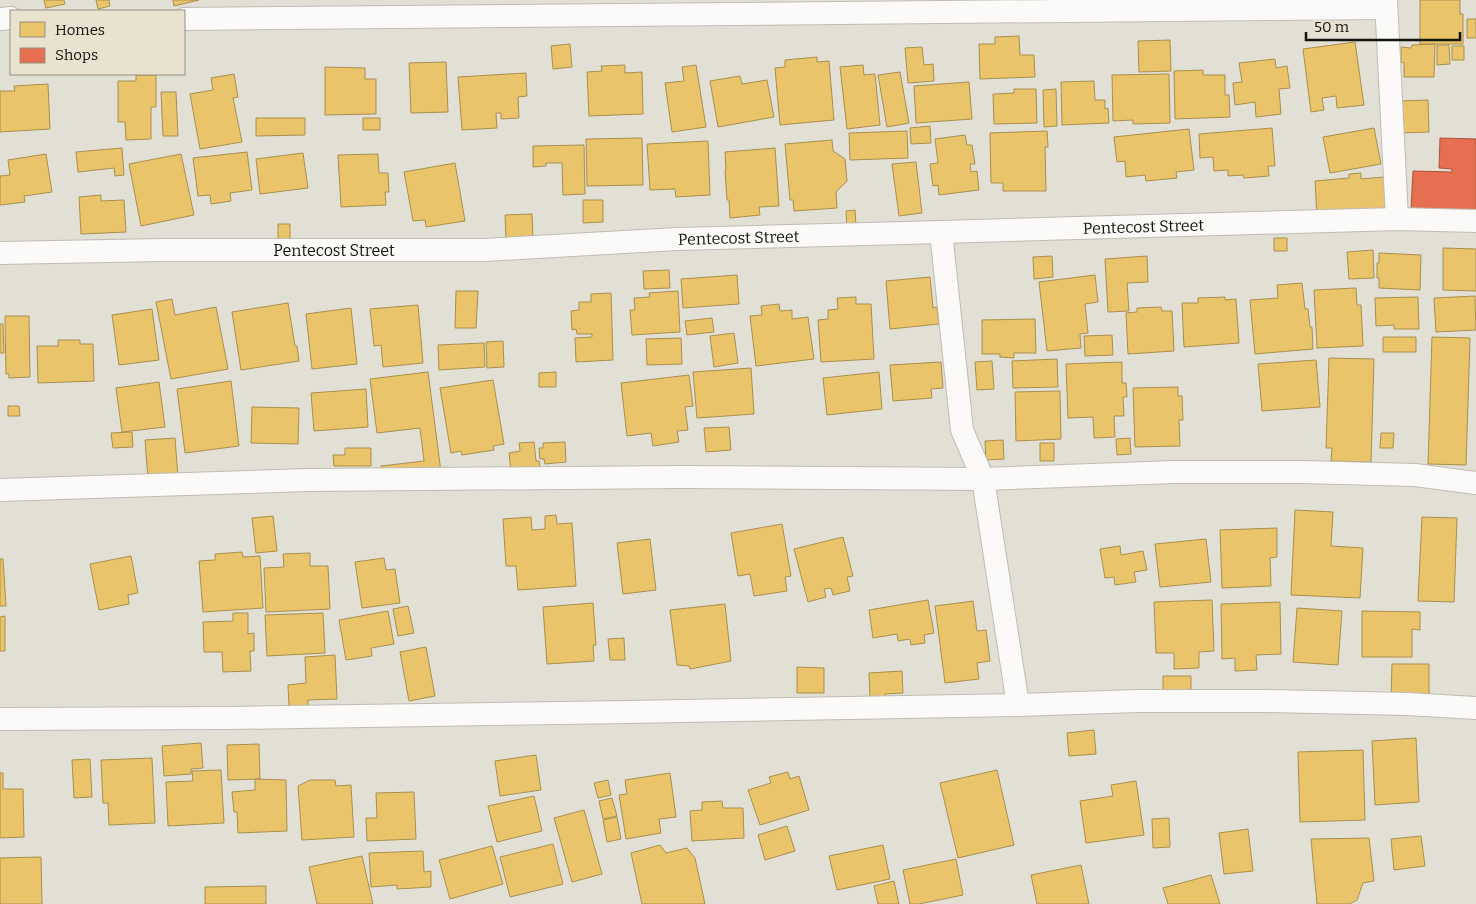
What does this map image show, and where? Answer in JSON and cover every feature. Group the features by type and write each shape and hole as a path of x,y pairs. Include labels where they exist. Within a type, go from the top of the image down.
{"street":[{"path":"185,19 1386,4 1396,219"},
{"name":"Pentecost Street","path":"0,252 484,250 677,239 1396,219 1476,221"},
{"path":"941,232 962,430 983,479 1018,705"},
{"path":"0,490 316,480 681,477 983,479 1174,472 1302,472 1415,475 1476,483"},
{"path":"0,719 259,718 1018,705 1136,701 1265,701 1407,704 1476,708"}],"building: Homes":[{"path":"44,0 64,0 65,4 46,8"},
{"path":"96,0 109,0 110,6 98,9"},
{"path":"173,0 199,0 174,6"},
{"path":"1420,0 1460,0 1460,14 1463,14 1463,44 1420,44"},
{"path":"1467,19 1476,19 1476,38 1467,38"},
{"path":"1019,36 1020,55 1034,55 1035,77 980,79 979,44 995,44 995,37"},
{"path":"1170,40 1171,71 1139,72 1138,41"},
{"path":"1355,42 1364,105 1337,108 1336,96 1322,98 1324,110 1311,112 1303,49"},
{"path":"570,44 572,67 553,69 551,46"},
{"path":"1435,44 1434,77 1404,77 1401,47 1411,48 1412,45"},
{"path":"1437,45 1449,45 1450,64 1437,65"},
{"path":"1452,46 1464,46 1464,60 1452,60"},
{"path":"922,47 924,65 933,64 934,81 908,83 905,48"},
{"path":"817,57 817,62 829,61 834,120 780,125 775,68 785,67 785,60"},
{"path":"1275,59 1276,68 1287,66 1290,88 1279,89 1281,114 1256,117 1255,102 1235,105 1233,83 1242,82 1239,63"},
{"path":"446,62 448,112 411,113 409,63"},
{"path":"625,65 625,73 642,72 643,114 589,116 587,72 602,71 601,66"},
{"path":"696,65 706,127 672,132 665,83 684,81 682,67"},
{"path":"863,65 864,75 875,74 880,125 847,129 840,67"},
{"path":"325,67 365,68 365,79 376,79 376,114 325,115"},
{"path":"1203,70 1203,75 1225,75 1225,95 1229,95 1230,117 1175,119 1174,71"},
{"path":"900,72 909,123 887,127 878,75"},
{"path":"526,73 527,96 518,97 519,118 501,119 501,113 496,113 497,128 462,130 458,77"},
{"path":"234,74 238,97 233,98 242,142 200,149 190,94 213,90 211,78"},
{"path":"1169,74 1170,123 1133,124 1133,120 1113,121 1112,75"},
{"path":"136,75 156,75 156,107 151,107 151,139 126,140 125,122 118,122 118,81 136,81"},
{"path":"740,76 742,84 767,80 774,117 718,127 710,81"},
{"path":"1094,81 1095,100 1105,100 1105,109 1108,108 1109,123 1062,125 1061,82"},
{"path":"969,82 972,119 916,123 914,86"},
{"path":"48,84 50,129 0,132 0,91 15,91 14,86"},
{"path":"1014,89 1036,89 1037,123 994,124 993,94 1014,93"},
{"path":"1056,89 1057,126 1044,127 1043,90"},
{"path":"161,92 176,92 178,136 163,136"},
{"path":"1428,100 1429,132 1401,133 1400,101"},
{"path":"256,118 305,118 305,135 256,136"},
{"path":"363,118 380,118 380,130 363,130"},
{"path":"930,126 931,143 911,144 910,128"},
{"path":"1272,128 1275,166 1268,166 1269,176 1244,178 1243,175 1228,176 1228,170 1214,171 1213,157 1200,158 1199,134"},
{"path":"1374,128 1381,164 1330,173 1323,137"},
{"path":"1189,129 1194,170 1176,172 1177,178 1146,181 1145,175 1126,177 1125,161 1117,162 1114,137"},
{"path":"907,131 908,158 850,160 849,133"},
{"path":"1047,131 1048,147 1045,147 1046,191 1003,191 1003,183 991,183 990,133"},
{"path":"965,135 967,145 972,145 975,164 970,164 971,172 977,171 979,190 939,195 938,185 933,186 930,164 938,163 935,139"},
{"path":"642,138 643,185 587,186 586,139"},
{"path":"832,140 833,151 845,159 847,181 836,192 837,208 794,211 793,200 790,200 785,144"},
{"path":"708,141 710,195 676,197 675,189 650,190 647,144"},
{"path":"584,145 585,194 563,195 562,163 546,163 546,166 533,167 533,146"},
{"path":"122,148 124,175 115,176 114,168 78,172 76,152"},
{"path":"775,148 779,206 759,207 760,215 730,218 729,200 727,200 725,152"},
{"path":"247,152 252,190 230,193 231,201 211,204 210,195 198,196 193,158"},
{"path":"303,153 308,188 260,194 256,159"},
{"path":"46,154 52,192 24,196 25,202 0,205 0,176 10,175 8,160"},
{"path":"181,154 194,215 141,226 129,164"},
{"path":"378,154 379,173 388,173 389,192 385,192 386,205 341,207 338,155"},
{"path":"916,162 922,213 899,216 892,164"},
{"path":"455,163 465,221 426,227 425,220 413,221 404,172"},
{"path":"1361,173 1361,179 1385,177 1387,211 1317,216 1315,181 1349,178 1349,174"},
{"path":"101,195 101,201 124,200 126,232 81,234 79,197"},
{"path":"583,200 603,200 603,222 583,223"},
{"path":"855,210 856,226 847,227 846,211"},
{"path":"532,214 533,239 506,240 505,215"},
{"path":"278,224 290,224 290,242 278,242"},
{"path":"1274,238 1287,238 1287,251 1274,251"},
{"path":"1443,248 1476,249 1476,291 1443,290"},
{"path":"1373,250 1374,278 1349,279 1347,252"},
{"path":"1379,253 1421,255 1420,290 1379,288 1377,263 1379,263"},
{"path":"1052,256 1053,277 1034,279 1033,257"},
{"path":"1147,256 1148,282 1127,283 1129,311 1108,312 1105,259"},
{"path":"669,270 670,288 644,289 643,271"},
{"path":"737,275 739,304 683,308 681,279"},
{"path":"1095,275 1098,302 1085,304 1088,333 1080,334 1081,348 1047,351 1039,282"},
{"path":"930,277 933,308 937,307 939,324 890,329 886,281"},
{"path":"1302,283 1305,309 1308,309 1310,327 1312,327 1313,349 1255,354 1250,300 1278,298 1277,285"},
{"path":"1356,288 1357,305 1361,305 1363,346 1317,348 1314,290"},
{"path":"456,291 478,291 476,328 455,328"},
{"path":"678,291 680,332 632,335 630,310 635,310 634,298 650,297 649,293"},
{"path":"611,293 613,360 576,362 575,338 592,337 592,334 577,334 576,329 572,330 571,311 579,310 579,302 591,302 591,294"},
{"path":"1475,296 1476,330 1436,332 1434,298"},
{"path":"856,297 856,304 871,304 874,359 821,362 818,320 828,319 828,310 838,309 837,298"},
{"path":"1225,297 1225,300 1236,299 1239,343 1184,347 1182,303 1198,303 1198,298"},
{"path":"1418,297 1419,329 1394,329 1394,325 1376,326 1375,298"},
{"path":"172,299 175,315 216,307 228,369 171,379 156,302"},
{"path":"288,303 299,361 241,370 232,312"},
{"path":"779,304 780,311 792,310 792,319 808,317 814,359 756,366 750,316 762,315 761,306"},
{"path":"418,305 423,363 383,367 381,345 374,346 370,309"},
{"path":"1161,307 1162,311 1172,311 1174,351 1128,354 1126,313 1137,312 1137,308"},
{"path":"351,308 357,364 312,369 306,314"},
{"path":"152,309 159,360 119,365 112,315"},
{"path":"5,316 29,316 30,377 9,378 9,374 6,374"},
{"path":"712,318 714,332 687,335 685,321"},
{"path":"1035,319 1036,353 1014,353 1014,358 1000,357 1000,354 982,354 982,320"},
{"path":"0,324 3,324 4,353 0,353"},
{"path":"734,333 738,363 714,367 710,336"},
{"path":"1112,335 1113,355 1085,356 1084,336"},
{"path":"1383,337 1416,337 1416,352 1383,352"},
{"path":"1432,337 1470,338 1466,465 1428,464"},
{"path":"681,338 682,364 647,365 646,339"},
{"path":"58,340 80,340 80,344 93,344 94,381 38,383 37,346 58,346"},
{"path":"503,341 504,367 487,368 486,342"},
{"path":"484,343 485,367 439,370 438,345"},
{"path":"1329,358 1374,359 1371,462 1331,461 1332,448 1326,448"},
{"path":"1057,359 1058,387 1013,388 1012,361"},
{"path":"1316,360 1320,407 1262,411 1258,364"},
{"path":"992,361 994,389 977,390 975,362"},
{"path":"941,362 943,388 931,389 932,398 893,401 890,365"},
{"path":"1122,362 1122,383 1126,383 1127,397 1123,397 1124,416 1114,416 1115,437 1094,438 1093,417 1068,418 1066,364"},
{"path":"751,368 754,414 697,418 693,372"},
{"path":"428,372 441,472 383,479 381,466 424,461 420,428 377,433 370,379"},
{"path":"556,372 556,387 539,387 539,373"},
{"path":"879,372 882,409 827,415 823,378"},
{"path":"689,375 693,406 685,407 688,430 677,431 679,442 653,446 651,433 627,436 621,383"},
{"path":"493,380 504,444 493,446 494,450 462,455 461,451 451,453 440,388"},
{"path":"231,381 239,446 185,453 177,389"},
{"path":"159,382 165,427 122,432 116,388"},
{"path":"1178,387 1178,396 1182,396 1183,420 1179,420 1180,446 1135,447 1133,388"},
{"path":"366,389 368,427 314,431 311,393"},
{"path":"1060,391 1061,439 1016,441 1015,392"},
{"path":"8,406 19,406 20,416 8,416"},
{"path":"252,407 299,408 298,444 251,443"},
{"path":"729,427 731,450 706,452 704,428"},
{"path":"132,432 133,447 113,448 111,433"},
{"path":"1381,433 1394,433 1393,448 1380,448"},
{"path":"175,438 178,477 148,479 145,440"},
{"path":"1130,438 1131,454 1117,455 1116,439"},
{"path":"1003,440 1004,459 986,460 985,441"},
{"path":"534,442 536,461 539,461 540,468 511,471 509,453 520,451 519,443"},
{"path":"565,442 566,462 545,464 544,459 540,459 539,448 543,448 543,443"},
{"path":"1040,443 1054,443 1054,461 1040,461"},
{"path":"345,448 371,448 371,466 334,466 333,455 345,455"},
{"path":"1295,510 1333,512 1331,546 1363,548 1360,598 1291,595"},
{"path":"556,515 557,524 572,523 576,586 518,590 516,566 506,566 503,519 531,517 532,530 545,529 545,516"},
{"path":"273,516 277,551 256,553 252,518"},
{"path":"1422,517 1457,518 1454,602 1418,601"},
{"path":"782,524 791,576 785,577 787,591 754,596 750,574 738,576 731,533"},
{"path":"1277,528 1277,557 1270,558 1271,586 1222,588 1220,530"},
{"path":"843,537 853,576 847,577 850,591 833,595 831,588 824,589 826,597 808,602 794,549"},
{"path":"650,539 656,590 623,594 617,543"},
{"path":"1206,539 1211,582 1160,587 1155,544"},
{"path":"1120,546 1121,555 1143,551 1147,570 1134,572 1136,582 1115,585 1114,577 1105,578 1100,549"},
{"path":"242,552 243,557 260,556 263,608 203,612 199,561 215,560 215,554"},
{"path":"310,553 310,566 328,566 330,609 266,612 264,568 284,567 283,554"},
{"path":"131,556 138,593 128,595 129,604 99,610 90,564"},
{"path":"384,558 386,570 395,569 400,603 362,608 355,562"},
{"path":"0,559 3,559 6,606 0,606"},
{"path":"928,600 934,633 924,635 925,643 911,645 910,639 898,641 897,634 873,638 869,610"},
{"path":"1212,600 1214,651 1199,652 1199,668 1174,669 1174,653 1156,653 1154,602"},
{"path":"973,601 977,631 986,630 990,661 977,663 979,679 945,683 935,606"},
{"path":"1280,602 1281,654 1256,655 1257,670 1235,671 1235,658 1222,659 1221,604"},
{"path":"593,603 596,645 593,645 594,661 547,664 543,607"},
{"path":"725,604 731,661 690,669 689,666 677,665 670,610"},
{"path":"408,606 414,633 398,636 393,609"},
{"path":"1297,608 1342,611 1338,665 1293,662"},
{"path":"388,611 394,644 371,648 372,656 346,660 339,620"},
{"path":"1362,611 1420,612 1420,630 1412,629 1412,657 1362,657"},
{"path":"233,613 248,613 248,634 254,633 254,651 250,651 251,671 223,672 222,652 204,652 203,622 233,621"},
{"path":"323,613 325,653 267,656 265,615"},
{"path":"5,616 5,651 0,651 0,617"},
{"path":"624,638 625,660 610,660 608,639"},
{"path":"426,647 435,696 409,701 400,652"},
{"path":"335,655 337,699 308,700 308,706 289,707 288,685 306,683 305,657"},
{"path":"1392,664 1429,664 1429,700 1391,700"},
{"path":"797,667 824,668 824,693 797,693"},
{"path":"902,671 903,693 885,694 885,697 870,697 869,673"},
{"path":"1163,676 1191,676 1191,693 1163,693"},
{"path":"1094,730 1096,754 1069,756 1067,733"},
{"path":"1416,738 1419,802 1375,805 1372,741"},
{"path":"201,743 203,768 191,769 191,774 164,776 162,746"},
{"path":"259,744 260,779 228,780 227,745"},
{"path":"1363,750 1365,820 1300,822 1298,752"},
{"path":"536,755 541,790 500,796 495,761"},
{"path":"152,758 155,823 109,825 108,803 103,803 101,760"},
{"path":"90,759 92,797 74,798 72,760"},
{"path":"221,770 224,823 168,826 166,782 193,781 192,771"},
{"path":"997,770 1014,845 958,858 940,783"},
{"path":"788,772 790,779 799,776 809,810 760,825 748,790 771,783 769,777"},
{"path":"0,773 3,773 3,789 23,789 24,837 0,838"},
{"path":"670,773 676,817 659,819 661,833 626,839 619,795 627,794 625,780"},
{"path":"255,779 286,780 287,831 238,833 237,812 234,812 232,792 255,790"},
{"path":"310,780 335,780 336,786 351,785 354,837 302,840 298,786"},
{"path":"608,780 611,795 598,798 594,783"},
{"path":"1136,781 1144,835 1086,843 1080,801 1113,796 1111,785"},
{"path":"414,792 416,839 367,841 366,818 377,818 376,793"},
{"path":"534,796 542,831 497,842 488,806"},
{"path":"612,798 617,816 603,819 599,801"},
{"path":"722,801 723,808 743,808 744,838 692,841 690,811 702,810 702,802"},
{"path":"584,810 602,874 572,882 554,818"},
{"path":"617,817 621,839 607,842 603,820"},
{"path":"1169,818 1170,847 1153,848 1152,819"},
{"path":"787,826 795,851 765,860 758,835"},
{"path":"1248,829 1253,871 1224,874 1219,833"},
{"path":"1421,836 1425,866 1394,870 1391,839"},
{"path":"1369,838 1374,881 1363,883 1357,900 1350,904 1317,904 1311,839"},
{"path":"553,844 563,884 510,897 500,857"},
{"path":"660,845 666,853 687,848 695,858 705,904 642,904 631,853"},
{"path":"883,845 890,879 837,890 829,856"},
{"path":"492,846 503,884 450,899 439,860"},
{"path":"423,851 424,872 431,871 431,887 397,889 397,885 371,887 369,853"},
{"path":"362,856 373,904 317,904 309,867"},
{"path":"41,857 42,904 0,904 0,858"},
{"path":"956,859 963,895 919,904 910,904 903,870"},
{"path":"1081,865 1089,904 1037,904 1031,875"},
{"path":"1211,875 1220,904 1168,904 1163,888"},
{"path":"894,881 899,904 878,904 874,886"},
{"path":"266,886 266,904 205,904 205,887"}],"building: Shops":[{"path":"1440,138 1476,139 1476,211 1411,209 1413,171 1452,172 1452,169 1439,168"}]}
